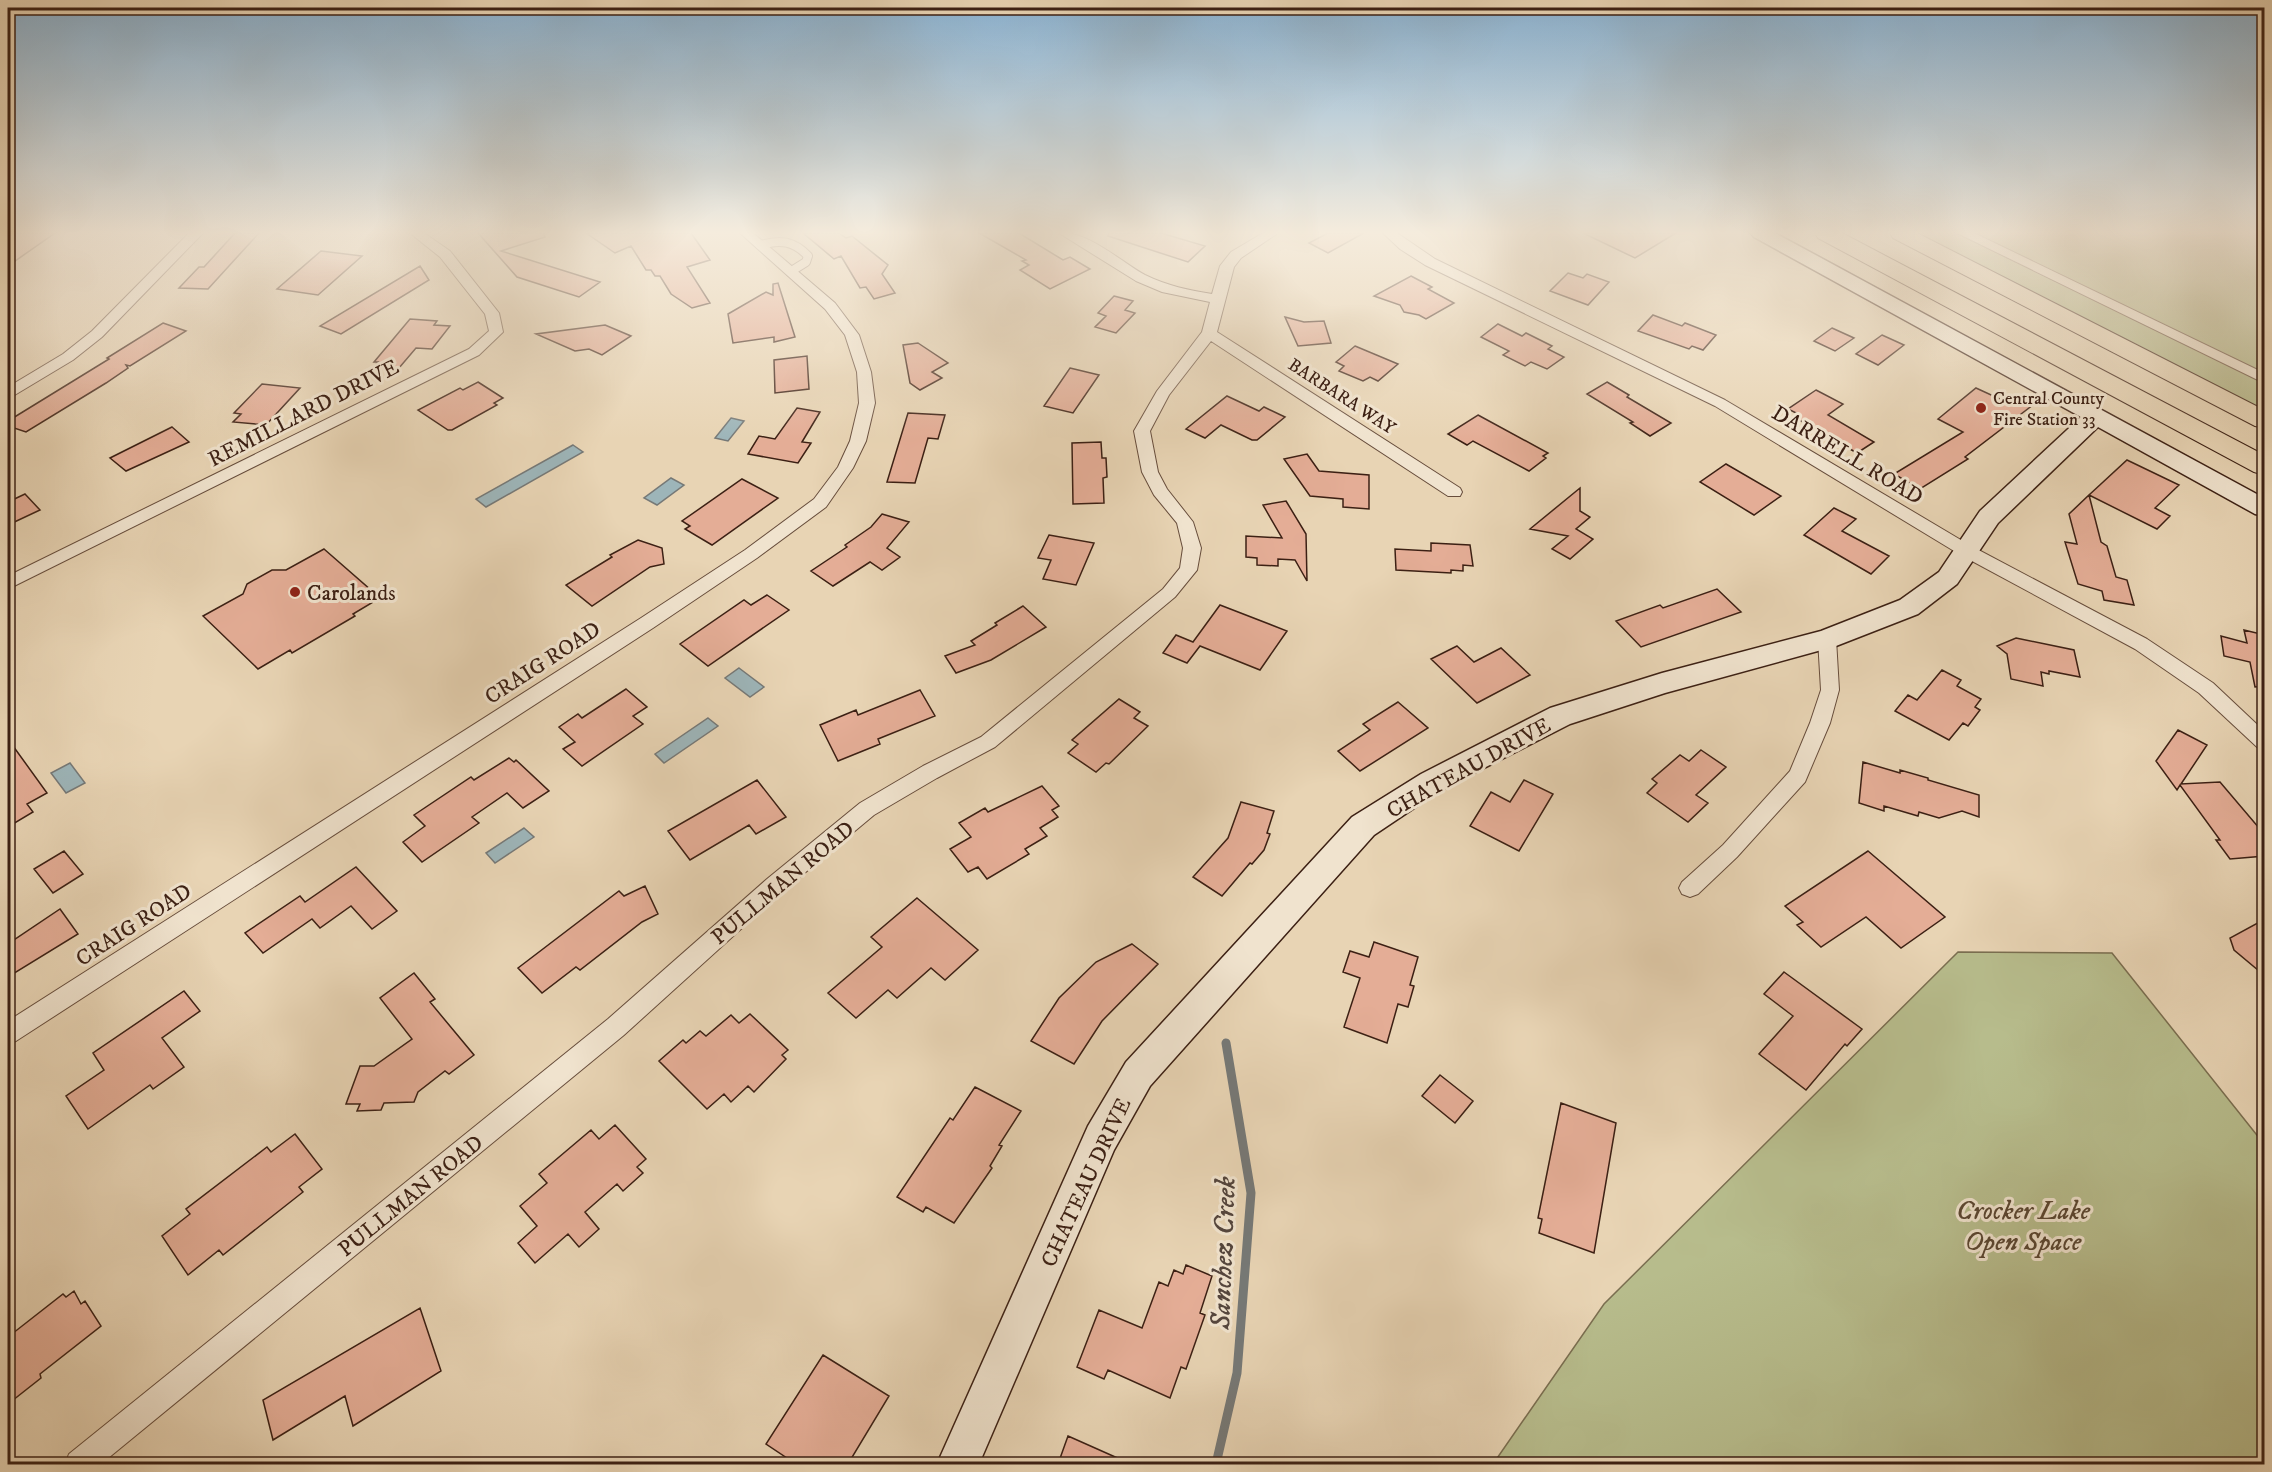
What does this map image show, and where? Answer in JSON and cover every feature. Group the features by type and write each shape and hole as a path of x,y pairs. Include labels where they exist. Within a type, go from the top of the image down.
{"highway":[{"path":"1955,302 2265,466"},
{"path":"2035,302 2265,420"}],"street":[{"path":"8,393 68,357 97,334 128,302"},
{"name":"REMILLARD DRIVE","path":"8,584 474,352 495,332 492,313 483,302"},
{"name":"CRAIG ROAD","path":"8,1033 647,623 751,554 820,503 845,468 858,441 867,403 864,372 852,335 825,302"},
{"name":"PULLMAN ROAD","path":"79,1464 616,1027 775,885 867,809 930,772 988,742 1169,593 1188,570 1192,548 1185,522 1160,491 1150,472 1142,431 1162,394 1209,333 1218,302"},
{"name":"DARRELL ROAD","path":"1512,302 1720,403 1965,550 2141,644 2206,688 2265,742"},
{"path":"1888,302 2265,508"},
{"path":"2106,302 2265,379"},
{"name":"BARBARA WAY","path":"1209,333 1454,492"},
{"name":"CHATEAU DRIVE","path":"958,1464 1101,1138 1138,1074 1363,826 1431,782 1560,716 1662,683 1827,639 1909,608 1948,578 1989,517 2097,415"},
{"path":"1690,888 1730,851 1798,776 1820,723 1830,690 1827,639"}],"green space":[{"path":"2034,302 2264,302 2264,420"},
{"name":"Crocker Lake Open Space","path":"1958,952 2112,953 2264,1144 2264,1464 1493,1464 1604,1304"}],"water":[{"path":"731,418 744,421 728,441 715,438"},
{"path":"573,445 583,452 486,507 476,499"},
{"path":"671,478 684,485 657,505 644,498"},
{"path":"739,668 764,687 750,697 725,678"},
{"path":"708,718 718,726 664,763 655,754"},
{"path":"70,763 85,783 66,793 51,773"},
{"path":"524,828 534,837 495,863 486,853"}],"building":[{"path":"361,302 394,302 341,334 320,326"},
{"path":"683,302 710,303 692,308"},
{"path":"749,302 784,302 795,337 774,342 774,337 733,343 728,314"},
{"path":"1109,302 1132,302 1125,310 1135,313 1116,333 1095,327 1106,316 1098,313"},
{"path":"1390,302 1454,303 1426,319 1404,312 1400,305"},
{"path":"1653,315 1682,326 1685,323 1716,335 1703,350 1692,346 1689,349 1638,331"},
{"path":"1285,317 1304,322 1324,321 1331,343 1298,346"},
{"path":"410,319 437,321 434,325 450,326 432,349 416,348 399,368 374,367 378,362 374,362"},
{"path":"163,323 186,331 130,366 126,365 128,368 106,383 26,432 8,426 8,421"},
{"path":"1498,324 1522,336 1526,333 1552,346 1548,349 1564,357 1547,369 1531,362 1525,366 1503,355 1509,351 1481,337"},
{"path":"605,325 631,336 602,355 589,349 575,351 536,334"},
{"path":"1832,328 1854,338 1835,351 1814,341"},
{"path":"1882,335 1904,345 1878,365 1856,354"},
{"path":"918,343 948,363 932,372 942,378 920,390 910,383 903,345"},
{"path":"1355,346 1398,364 1378,381 1370,377 1363,381 1339,371 1344,366 1336,362"},
{"path":"807,356 809,389 775,393 774,360"},
{"path":"1070,368 1099,375 1073,413 1044,406"},
{"path":"478,382 503,398 494,403 497,405 452,430 448,430 418,410 460,388 463,390"},
{"path":"1607,382 1629,395 1627,397 1671,423 1650,436 1630,423 1633,422 1587,394"},
{"path":"262,384 300,388 266,425 233,422 241,414 234,413"},
{"path":"1976,388 2002,400 2042,398 1965,457 1968,459 1920,489 1894,474 1963,432 1938,419"},
{"path":"1816,390 1843,404 1828,415 1874,442 1857,453 1794,417 1798,414 1788,409"},
{"path":"1227,396 1259,411 1264,407 1285,417 1257,440 1252,440 1221,425 1205,438 1186,429"},
{"path":"797,408 820,412 802,442 811,443 798,463 748,454 759,436 775,439"},
{"path":"908,413 945,415 938,439 928,438 915,483 887,482"},
{"path":"1478,415 1548,453 1543,456 1546,458 1529,471 1473,441 1467,445 1448,434"},
{"path":"172,427 189,442 126,471 110,458"},
{"path":"1101,442 1102,458 1106,458 1107,477 1103,478 1104,503 1073,504 1072,443"},
{"path":"1307,454 1319,471 1369,475 1369,509 1343,507 1343,499 1310,496 1284,459"},
{"path":"2127,460 2179,485 2155,508 2170,516 2157,529 2089,495"},
{"path":"1726,464 1781,496 1754,515 1700,482"},
{"path":"742,479 778,498 712,545 685,529 690,526 682,521"},
{"path":"1580,488 1580,511 1590,517 1576,529 1593,539 1570,559 1552,549 1568,536 1530,529"},
{"path":"25,494 40,510 8,525 8,502"},
{"path":"2089,495 2101,542 2107,546 2116,577 2127,580 2134,605 2104,600 2102,591 2078,584 2065,542 2077,544 2069,514"},
{"path":"1286,501 1306,534 1307,581 1295,560 1278,559 1278,566 1257,565 1257,558 1246,557 1246,536 1282,538 1263,505"},
{"path":"1834,508 1856,519 1842,531 1889,556 1871,574 1804,535"},
{"path":"882,514 909,522 887,548 900,557 882,570 870,562 833,586 811,571 847,547 845,545 871,527"},
{"path":"1049,535 1094,543 1076,585 1043,579 1051,560 1038,558"},
{"path":"638,540 662,548 664,564 650,567 592,606 566,585 612,557 610,555"},
{"path":"1431,543 1470,545 1473,566 1463,565 1463,571 1451,570 1451,573 1396,570 1395,549 1431,551"},
{"path":"324,549 380,598 353,614 355,616 292,653 290,650 258,669 203,616 243,594 247,584 272,570 286,570"},
{"path":"1717,589 1741,612 1641,647 1616,621 1660,605 1663,608"},
{"path":"767,595 789,610 708,666 680,644 744,600 751,605"},
{"path":"1220,605 1287,631 1260,670 1200,646 1187,663 1163,653 1176,635 1193,642"},
{"path":"1023,606 1046,627 991,660 956,673 945,656 975,645 971,641"},
{"path":"2244,630 2265,635 2265,686 2255,687 2250,662 2224,656 2221,636 2247,643"},
{"path":"2016,638 2074,650 2080,677 2049,671 2049,674 2041,672 2043,686 2011,679 2007,654 1997,646"},
{"path":"1457,646 1474,662 1501,648 1530,675 1477,703 1431,659"},
{"path":"1942,670 1961,680 1957,686 1981,699 1975,707 1980,710 1968,726 1963,723 1949,740 1895,711 1908,695 1917,700"},
{"path":"626,689 647,707 633,716 643,724 582,766 563,749 575,742 559,727 578,714 582,718"},
{"path":"920,690 935,716 878,739 880,744 838,761 820,725 856,710 858,715"},
{"path":"1119,699 1140,712 1134,718 1148,726 1109,764 1106,763 1096,772 1068,753 1078,744 1072,740"},
{"path":"1398,702 1428,728 1360,771 1338,751 1370,730 1363,724"},
{"path":"2178,730 2207,745 2181,784 2220,782 2265,835 2265,856 2230,859 2216,840 2220,840 2180,785 2177,790 2156,761"},
{"path":"8,739 47,793 27,804 33,812 8,827"},
{"path":"1701,750 1726,767 1696,795 1708,803 1688,822 1647,793 1657,783 1652,779 1680,755 1689,761"},
{"path":"509,758 514,762 516,760 549,791 523,808 507,793 472,817 479,823 422,862 403,842 425,826 414,815 471,777 474,780"},
{"path":"1863,762 1900,773 1900,770 1979,795 1979,817 1962,811 1939,818 1919,812 1918,816 1884,806 1884,811 1859,803"},
{"path":"757,780 786,817 756,834 749,825 690,860 668,831"},
{"path":"1524,780 1553,794 1519,851 1470,826 1491,792 1510,802"},
{"path":"1042,786 1059,806 1052,810 1058,817 1040,828 1047,836 1025,849 1029,854 987,879 978,867 968,872 950,849 971,837 959,823 985,808 988,812"},
{"path":"1241,802 1274,811 1267,833 1270,834 1264,850 1222,896 1193,877 1228,838"},
{"path":"64,851 83,874 53,893 34,869"},
{"path":"1868,851 1945,917 1901,948 1866,917 1821,947 1797,925 1803,922 1785,906"},
{"path":"356,867 397,911 372,929 351,906 320,928 312,919 263,953 245,933 300,896 305,902"},
{"path":"645,886 658,914 642,922 580,970 576,967 542,993 518,968 619,891 624,896"},
{"path":"917,898 978,950 945,980 931,968 897,998 888,990 856,1018 828,993 882,947 871,937"},
{"path":"60,909 78,934 8,977 8,944"},
{"path":"2265,919 2265,976 2234,950 2230,938"},
{"path":"1374,942 1418,957 1410,985 1414,986 1408,1007 1398,1004 1387,1043 1344,1027 1360,978 1343,972 1350,951 1369,957"},
{"path":"1132,944 1158,964 1102,1021 1074,1064 1031,1041 1059,998 1096,962"},
{"path":"1784,972 1862,1029 1847,1046 1845,1044 1806,1090 1759,1054 1793,1016 1764,994"},
{"path":"414,973 435,999 430,1002 474,1055 449,1074 445,1071 418,1092 414,1102 384,1103 381,1110 357,1111 360,1104 346,1104 360,1066 374,1066 412,1039 380,998"},
{"path":"184,991 200,1011 162,1038 184,1067 153,1089 150,1085 88,1129 66,1096 104,1070 93,1053"},
{"path":"750,1014 788,1050 782,1055 786,1059 754,1092 748,1086 731,1102 724,1094 707,1109 659,1061 683,1040 686,1043 700,1031 706,1036 731,1015 739,1023"},
{"path":"1440,1075 1473,1101 1455,1123 1422,1096"},
{"path":"975,1087 1021,1111 999,1145 1002,1146 990,1166 992,1168 954,1223 926,1207 923,1212 897,1197 950,1118 953,1120"},
{"path":"1561,1103 1616,1123 1594,1253 1539,1233 1542,1219 1538,1218"},
{"path":"615,1125 646,1159 637,1167 643,1173 623,1191 617,1184 585,1212 599,1229 579,1247 568,1234 535,1263 518,1243 537,1226 520,1206 547,1183 539,1174 591,1130 599,1139"},
{"path":"295,1134 322,1169 299,1187 303,1192 223,1255 219,1250 188,1275 162,1236 190,1214 186,1209 267,1147 271,1152"},
{"path":"1186,1265 1212,1276 1200,1313 1205,1315 1186,1369 1181,1367 1170,1398 1108,1370 1104,1379 1077,1367 1099,1310 1142,1328 1159,1282 1168,1286 1174,1270 1183,1274"},
{"path":"74,1291 81,1304 85,1301 101,1326 40,1374 41,1378 8,1404 8,1337 63,1294 66,1297"},
{"path":"420,1308 441,1371 353,1426 345,1396 273,1440 263,1400"},
{"path":"823,1355 889,1396 848,1464 796,1464 766,1444"},
{"path":"1068,1436 1131,1464 1058,1464"}],"waterway":[{"name":"Sanchez Creek","path":"1216,1464 1237,1373 1251,1193 1226,1043"}],"place":[{"name":"Central County Fire Station 33","path":"1981,408"},
{"name":"Carolands","path":"295,592"}]}
